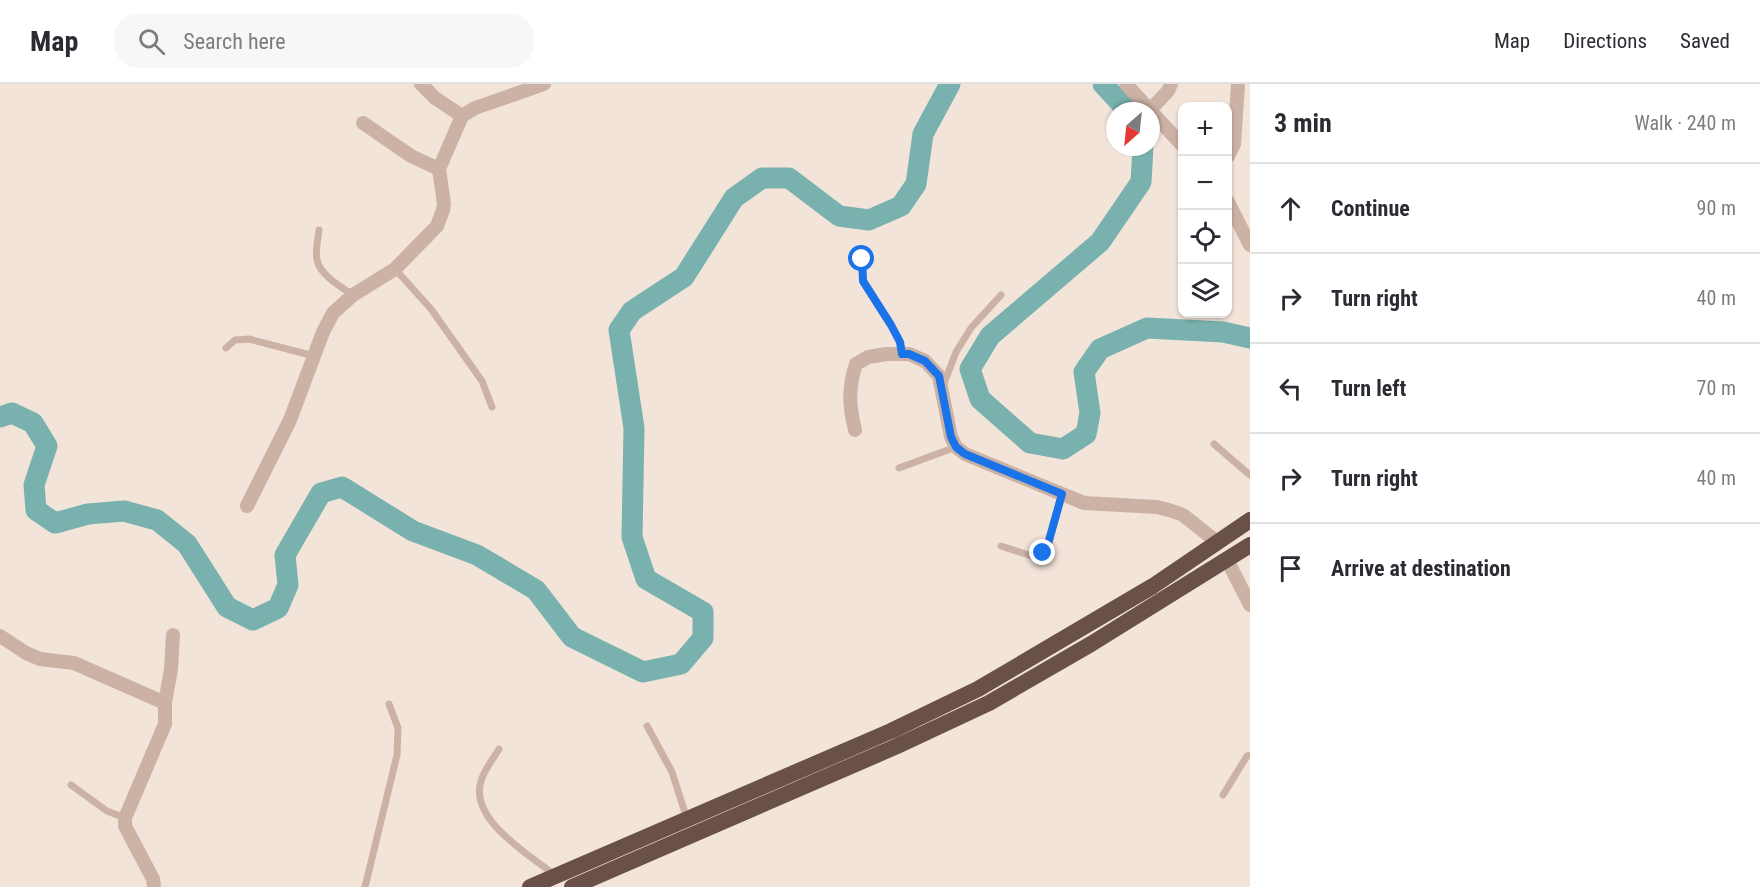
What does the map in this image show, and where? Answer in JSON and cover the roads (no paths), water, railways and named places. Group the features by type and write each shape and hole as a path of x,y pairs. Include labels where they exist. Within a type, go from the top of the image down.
{"highway":[{"path":"530,887 891,731 978,689 1153,586 1250,520"},
{"path":"572,887 896,747 988,703 1091,644 1250,545"}],"street":[{"path":"422,84 435,98 462,116"},
{"path":"247,506 290,420 333,313 352,295 395,269 436,225 443,210 439,169 462,116 475,108 544,84"},
{"path":"1126,84 1143,102"},
{"path":"1157,102 1171,84"},
{"path":"1232,147 1238,84"},
{"path":"1160,121 1178,141"},
{"path":"363,123 411,156 439,169"},
{"path":"1231,210 1250,244"},
{"path":"855,430 849,392 856,364 868,357 909,354 925,361 939,376 951,437 956,447 965,454 1084,502 1157,507 1172,511 1183,515 1217,542"},
{"path":"1227,560 1250,605"},
{"path":"154,887 153,879 125,826 125,818 165,724 173,635"},
{"path":"0,636 40,659 74,663 165,704"}],"lane":[{"path":"319,230 316,259 320,267 352,295"},
{"path":"862,259 863,281 891,325 900,342 902,354"},
{"path":"395,269 430,309 482,381 492,406"},
{"path":"942,388 956,352 971,328 1001,296"},
{"path":"226,348 235,340 249,339 314,356"},
{"path":"1214,444 1250,475"},
{"path":"898,468 919,458 956,447"},
{"path":"1001,546 1032,556 1046,551 1062,494"},
{"path":"365,887 397,755 398,728 389,704"},
{"path":"647,726 672,772 687,819"},
{"path":"499,749 480,782 479,797 485,815 508,838 555,876"},
{"path":"1223,795 1247,756 1250,755"},
{"path":"71,785 107,812 125,818"}],"waterway":[{"path":"0,417 12,413 33,423 47,446 34,485 36,510 55,523 88,514 124,511 157,520 187,544 227,607 253,620 278,608 288,585 285,555 321,493 342,487 413,531 477,555 536,590 572,637 643,672 681,664 703,638 703,612 646,579 632,537 634,428 619,330 632,311 684,277 734,198 762,178 789,178 839,216 869,220 901,206 916,184 923,134 950,84"},
{"path":"1103,84 1120,102"},
{"path":"1142,156 1141,182 1100,242 990,336 970,369 980,399 1030,443 1063,449 1086,434 1090,413 1084,372 1100,349 1147,328 1223,332 1250,338"}]}
